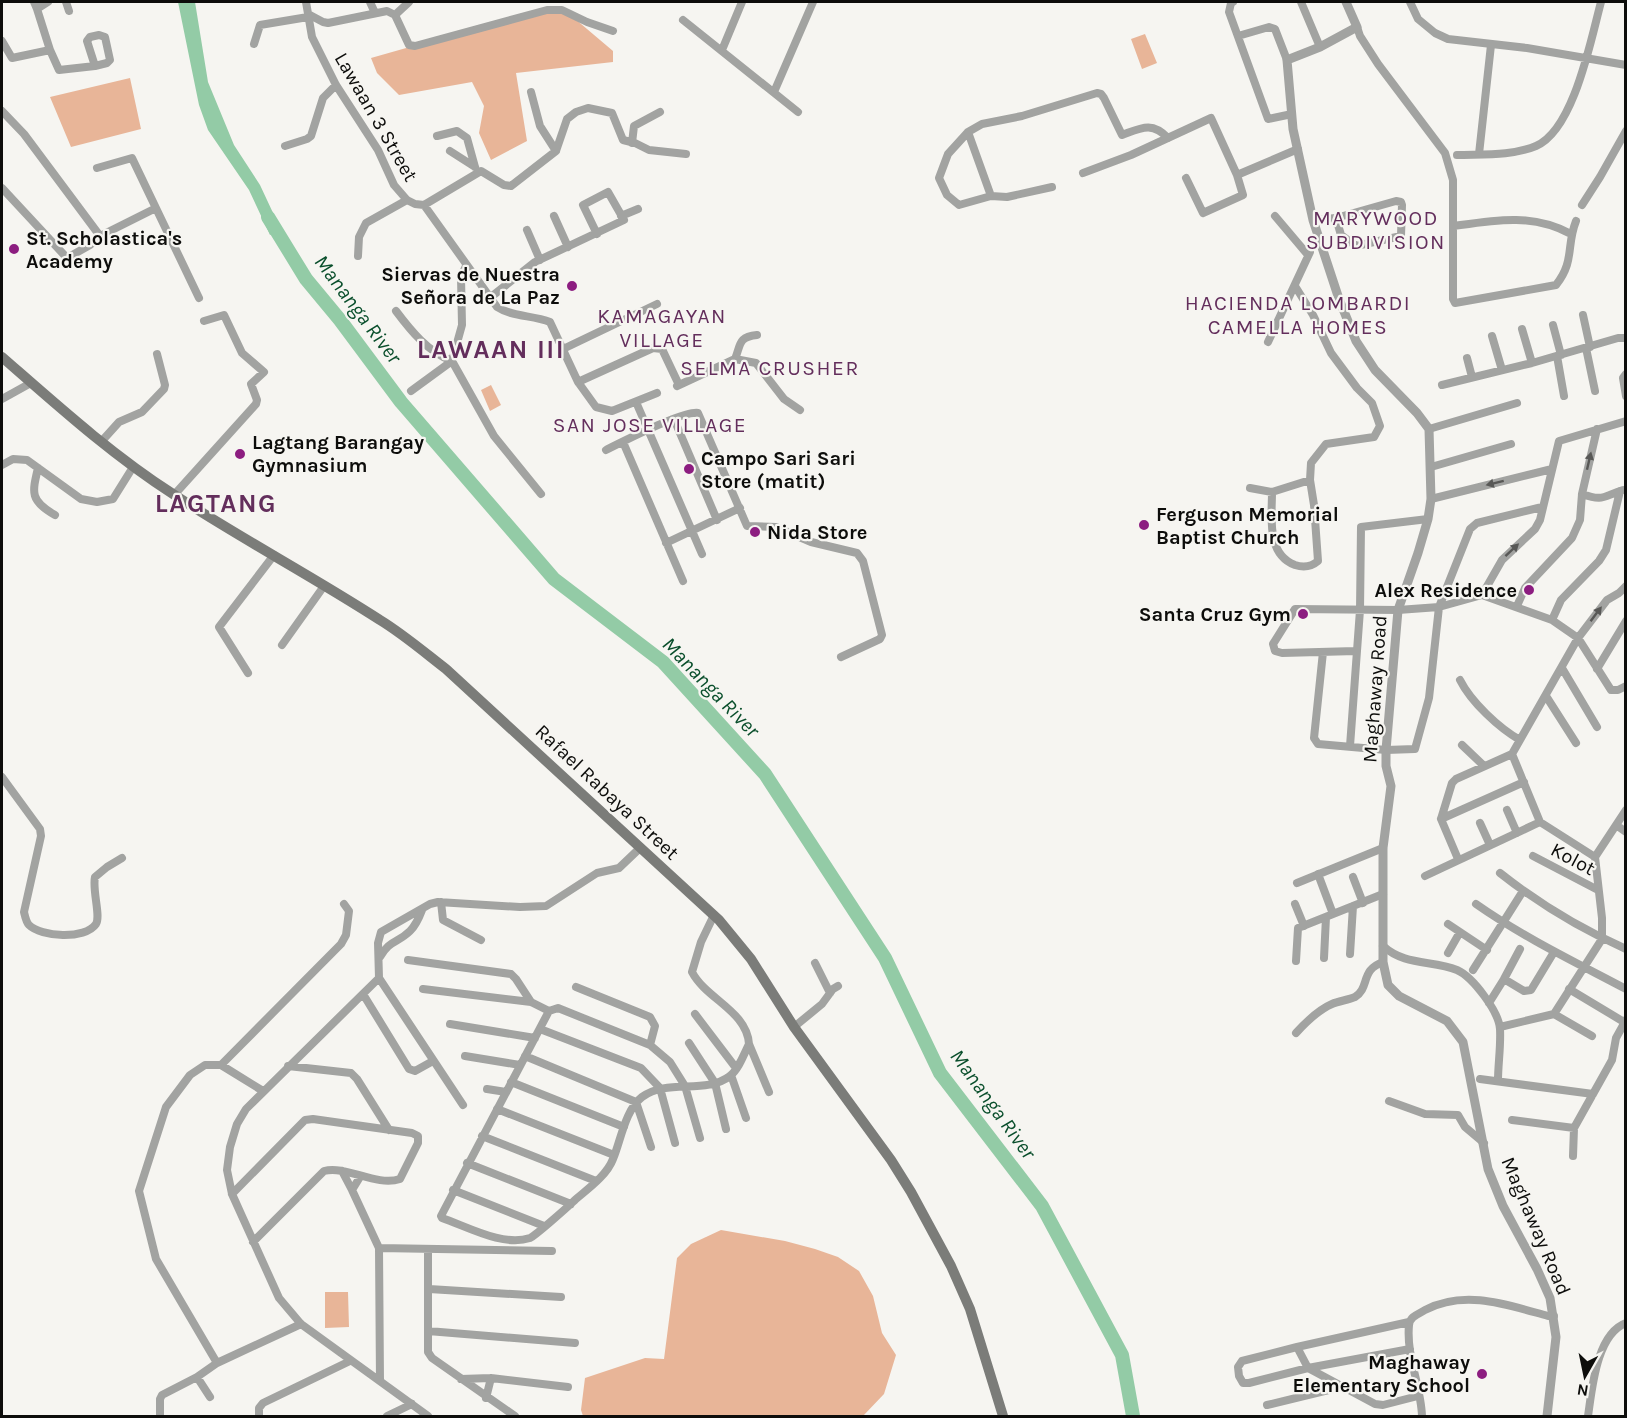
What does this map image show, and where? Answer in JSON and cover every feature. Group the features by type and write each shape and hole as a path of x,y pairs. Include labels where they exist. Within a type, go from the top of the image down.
{"main road":[{"name":"Rafael Rabaya Street","path":"2,357 29,384 133,467 174,495 381,620 446,669 714,915 751,960 794,1027 891,1160 933,1230 970,1309 1003,1416"}],"street":[{"path":"48,2 36,5 50,50 59,70 95,66"},
{"path":"66,2 69,11"},
{"name":"Lawaan 3 Street","path":"306,2 312,37 336,85 378,150 394,185 407,200 424,206 497,307 505,312 537,317 550,322 590,402 601,409 612,411 636,402"},
{"path":"370,2 375,13"},
{"path":"395,15 409,2"},
{"path":"722,50 742,2"},
{"path":"774,92 813,2"},
{"path":"1233,2 1229,12 1269,119 1292,114"},
{"path":"1301,2 1320,47"},
{"path":"1346,2 1378,64 1445,153 1453,180 1453,299 1455,303 1556,285 1568,264 1571,234 1576,221"},
{"path":"1410,2 1418,20 1435,33 1448,39 1626,64"},
{"path":"1458,155 1516,152 1538,145 1552,132 1571,104 1601,2"},
{"path":"254,44 260,25 308,15 327,23 387,11 395,15 409,45 415,46 547,10 562,10 613,31"},
{"path":"683,20 798,112"},
{"path":"1238,36 1269,27 1275,29 1287,60 1293,129 1313,220 1313,248 1268,342"},
{"path":"1287,60 1320,47 1357,27"},
{"path":"2,40 12,58 50,50"},
{"path":"1479,154 1491,45"},
{"path":"285,146 311,136 323,98 336,85"},
{"path":"531,92 540,126 556,151"},
{"path":"1052,187 1007,197 991,196 959,205 947,195 939,178 948,154 968,132 990,122 1022,116 1097,93 1104,98 1122,135 1144,128 1153,128 1160,129 1168,138"},
{"path":"450,151 504,186 512,186 556,151 567,119 576,112 588,108 612,113 623,140 649,150 686,154"},
{"path":"2,111 24,134 100,236"},
{"path":"632,143 634,126 660,112"},
{"path":"1083,173 1131,155 1211,118 1237,175 1243,195 1203,213 1186,178"},
{"path":"437,136 457,131 467,138 478,169"},
{"path":"1582,205 1626,131"},
{"path":"968,132 991,196"},
{"path":"1237,175 1298,149"},
{"path":"96,168 132,158 199,298"},
{"path":"424,206 478,169"},
{"path":"2,188 67,258 90,245 100,236 156,208"},
{"path":"491,297 540,260 597,234 624,220 608,192 583,206 597,234"},
{"path":"358,256 359,237 366,224 407,200"},
{"path":"1313,220 1336,218 1396,201 1401,202 1402,205 1401,236 1356,246 1341,235 1336,218"},
{"path":"621,216 638,209"},
{"path":"554,216 568,247"},
{"path":"1275,216 1313,248 1356,341 1375,370 1417,413 1429,429 1517,403"},
{"path":"1454,226 1524,219 1557,226 1571,234"},
{"path":"527,230 540,260"},
{"path":"411,391 452,361 462,325 461,277 466,266"},
{"path":"1272,492 1273,541 1280,554 1290,563 1302,567 1312,566 1318,561 1318,547 1310,480 1311,463 1326,444 1374,437 1380,426 1372,404 1331,353 1294,286"},
{"path":"563,349 657,304"},
{"path":"396,311 414,336 452,361 495,436 541,494"},
{"path":"174,495 256,404 257,400 250,384 264,372 242,353 224,315 204,321"},
{"path":"1583,315 1595,391"},
{"path":"1553,325 1564,396"},
{"path":"1522,330 1532,363"},
{"path":"735,359 741,340 747,336 757,335"},
{"path":"1492,336 1503,369"},
{"path":"1442,385 1532,363 1618,338 1626,338"},
{"path":"578,382 653,348 662,349 678,385 735,359 756,363 784,399 800,410"},
{"path":"101,442 119,422 142,412 164,389 165,385 156,354"},
{"path":"1467,358 1472,377"},
{"path":"1625,374 1623,378 1626,396"},
{"path":"2,399 29,384"},
{"path":"657,393 636,402 702,554"},
{"path":"606,450 674,419 694,412 698,413 747,526 776,527 812,542 856,553 864,561 882,635 880,639 841,657"},
{"path":"674,419 717,520"},
{"path":"1482,595 1506,554 1535,529 1540,520 1559,441 1626,421"},
{"name":"Maghaway Road","path":"1429,429 1431,499 1428,519 1398,610 1386,750 1386,766 1391,786 1383,848 1383,962 1388,985 1399,996 1447,1021 1463,1042 1488,1169 1503,1206 1538,1269 1550,1298 1556,1337 1547,1416"},
{"path":"1517,606 1525,588 1537,573 1572,538 1580,520 1582,494 1597,429"},
{"path":"623,442 683,581"},
{"path":"1431,467 1511,444"},
{"path":"2,465 13,459 27,460 81,499 97,501 113,499 133,467"},
{"path":"38,468 33,488 36,500 40,507 55,515"},
{"path":"1431,499 1552,469"},
{"path":"1250,488 1272,492 1310,480"},
{"path":"1582,494 1603,499 1623,490"},
{"path":"1552,621 1561,600 1599,561 1606,550 1623,490"},
{"path":"1323,652 1314,738 1318,744 1386,750 1412,750 1417,747 1429,698 1439,607 1470,528 1477,523 1542,507"},
{"path":"666,543 740,508"},
{"path":"1350,746 1360,610 1360,527 1428,519"},
{"path":"248,673 219,627 274,555"},
{"path":"282,645 324,585"},
{"path":"1458,859 1441,819 1452,783 1456,779 1512,754 1578,638 1607,600 1622,593 1626,586"},
{"path":"1356,651 1282,653 1275,651 1273,644 1295,609 1398,610 1439,607 1482,595 1517,606 1552,621 1578,638 1611,690 1618,690 1626,686"},
{"path":"1597,669 1626,621"},
{"path":"1562,668 1598,726"},
{"path":"1460,680 1467,694 1503,730 1520,740"},
{"path":"1546,696 1576,743"},
{"path":"1462,746 1484,766"},
{"path":"1512,754 1540,822 1595,857"},
{"path":"2,777 40,829 41,836 24,912 27,924 39,931 71,935 83,933 95,925 98,918 94,892 95,877 122,858"},
{"path":"1441,819 1524,782"},
{"path":"1507,810 1517,833"},
{"path":"1554,1014 1602,939 1595,857 1626,810"},
{"path":"1480,822 1490,845"},
{"path":"1425,876 1540,822"},
{"path":"1616,825 1626,832"},
{"path":"463,1105 379,978 378,943 381,932 430,904 441,902 546,906 597,873 619,868 640,848"},
{"path":"1297,883 1383,848"},
{"name":"Kolot","path":"1533,856 1598,890"},
{"path":"1500,873 1523,891 1602,939 1626,949"},
{"path":"1318,874 1329,916 1323,958"},
{"path":"1353,877 1363,903"},
{"path":"1473,970 1523,891"},
{"path":"1296,962 1298,928 1383,894"},
{"path":"441,902 443,920 481,940"},
{"path":"221,1065 341,944 346,935 349,911 344,904"},
{"path":"1295,904 1304,926"},
{"path":"1476,904 1554,952 1626,989"},
{"path":"1350,954 1353,906"},
{"path":"379,958 388,944 405,935 416,924 423,908"},
{"path":"714,915 701,942 692,972 696,979 731,1011 744,1028 769,1092"},
{"path":"398,922 405,935"},
{"path":"1448,924 1487,950"},
{"path":"1448,953 1460,932"},
{"path":"1383,946 1405,959 1458,970 1473,981 1489,1003 1500,1027 1498,1081"},
{"path":"1489,1003 1520,949"},
{"path":"1504,979 1524,990 1531,990 1554,952"},
{"path":"408,960 511,974 531,1002"},
{"path":"1296,1033 1315,1014 1330,1005 1356,996 1368,972 1374,965 1383,962"},
{"path":"815,963 830,993"},
{"path":"379,978 246,1109 237,1124 230,1147 227,1170 232,1194 279,1298 301,1324 428,1416"},
{"path":"794,1027 822,1004 838,986"},
{"path":"576,987 650,1017 655,1026 650,1045"},
{"path":"423,989 531,1002 549,1011 558,1008 650,1045 670,1062 685,1086 700,1138"},
{"path":"1569,989 1625,1021 1616,1038 1612,1060 1574,1128 1573,1156"},
{"path":"363,994 409,1069 415,1071 433,1061"},
{"path":"549,1011 441,1213 442,1218 505,1240 532,1237 596,1181 612,1162 636,1102 660,1088 716,1083 733,1072 749,1044"},
{"path":"695,1014 733,1072 747,1118"},
{"path":"1500,1027 1554,1014 1592,1036"},
{"path":"450,1024 535,1038"},
{"path":"540,1029 641,1068 660,1088 675,1143"},
{"path":"689,1043 716,1083 726,1129"},
{"path":"465,1056 520,1065"},
{"path":"525,1056 636,1102 651,1147"},
{"path":"217,1363 156,1259 139,1191 166,1107 190,1075 205,1065 221,1065 263,1091"},
{"path":"288,1066 351,1070 388,1130"},
{"path":"1480,1079 1593,1094"},
{"path":"511,1082 624,1128"},
{"path":"487,1089 506,1092"},
{"path":"1389,1101 1425,1114 1458,1115 1465,1127 1484,1143"},
{"path":"497,1109 614,1155"},
{"path":"232,1194 305,1120 313,1119 418,1136 418,1143 404,1176 400,1179 394,1181 360,1177 342,1171 324,1171 254,1242"},
{"path":"1512,1120 1574,1128"},
{"path":"482,1136 596,1181"},
{"path":"467,1163 571,1204"},
{"path":"342,1171 379,1248 380,1381"},
{"path":"352,1190 360,1177"},
{"path":"453,1190 544,1226"},
{"path":"379,1248 552,1251"},
{"path":"428,1249 428,1352 432,1358 514,1416"},
{"path":"429,1289 561,1298"},
{"path":"1410,1349 1308,1368 1249,1383 1244,1383 1239,1376 1238,1367 1242,1361 1409,1322 1413,1317 1434,1306 1451,1302 1482,1299 1554,1316"},
{"path":"1409,1322 1410,1349 1422,1416"},
{"path":"1588,1416 1594,1376 1604,1345 1619,1325 1626,1323"},
{"path":"160,1416 162,1395 197,1377 217,1363 301,1324"},
{"path":"428,1331 575,1343"},
{"path":"1298,1347 1308,1368 1375,1404 1383,1405 1418,1396"},
{"path":"259,1416 259,1408 263,1403 350,1361"},
{"path":"197,1377 210,1397"},
{"path":"461,1379 491,1378 568,1387"},
{"path":"486,1398 491,1378"},
{"path":"1267,1405 1344,1386"},
{"path":"387,1416 412,1404"}],"shaded area":[{"path":"178,2 195,2 208,82 234,145 260,185 281,230 270,235 249,190 208,130 199,105"},
{"path":"561,7 613,51 613,62 516,73 527,141 491,160 479,133 484,106 472,82 399,95 377,73 371,58 540,10"},
{"path":"1145,34 1157,63 1142,69 1131,39"},
{"path":"130,78 141,129 71,147 50,97"},
{"path":"491,385 501,405 490,411 481,390"},
{"path":"721,1230 785,1241 815,1249 838,1257 859,1271 873,1296 882,1333 896,1355 884,1394 863,1416 583,1416 581,1410 585,1378 645,1358 664,1359 677,1258 691,1244"},
{"path":"325,1292 348,1292 349,1327 325,1328"}],"waterway":[{"name":"Mananga River","path":"268,217 306,279 340,320 401,402 554,579 663,662 765,774 885,958 940,1073 1042,1206 1122,1355 1133,1416"}],"place":[{"name":"St. Scholastica's Academy","path":"14,249"},
{"name":"Siervas de Nuestra Señora de La Paz","path":"572,286"},
{"name":"Lagtang Barangay Gymnasium","path":"240,454"},
{"name":"Campo Sari Sari Store (matit)","path":"689,469"},
{"name":"Ferguson Memorial Baptist Church","path":"1144,525"},
{"name":"Nida Store","path":"755,532"},
{"name":"Alex Residence","path":"1529,590"},
{"name":"Santa Cruz Gym","path":"1303,614"},
{"name":"Maghaway Elementary School","path":"1482,1374"}],"district":[{"name":"MARYWOOD SUBDIVISION","path":"1376,230"},
{"name":"HACIENDA LOMBARDI CAMELLA HOMES","path":"1298,315"},
{"name":"KAMAGAYAN VILLAGE","path":"662,328"},
{"name":"LAWAAN III","path":"491,349"},
{"name":"SELMA CRUSHER","path":"770,368"},
{"name":"SAN JOSE VILLAGE","path":"650,425"},
{"name":"LAGTANG","path":"216,503"}]}
